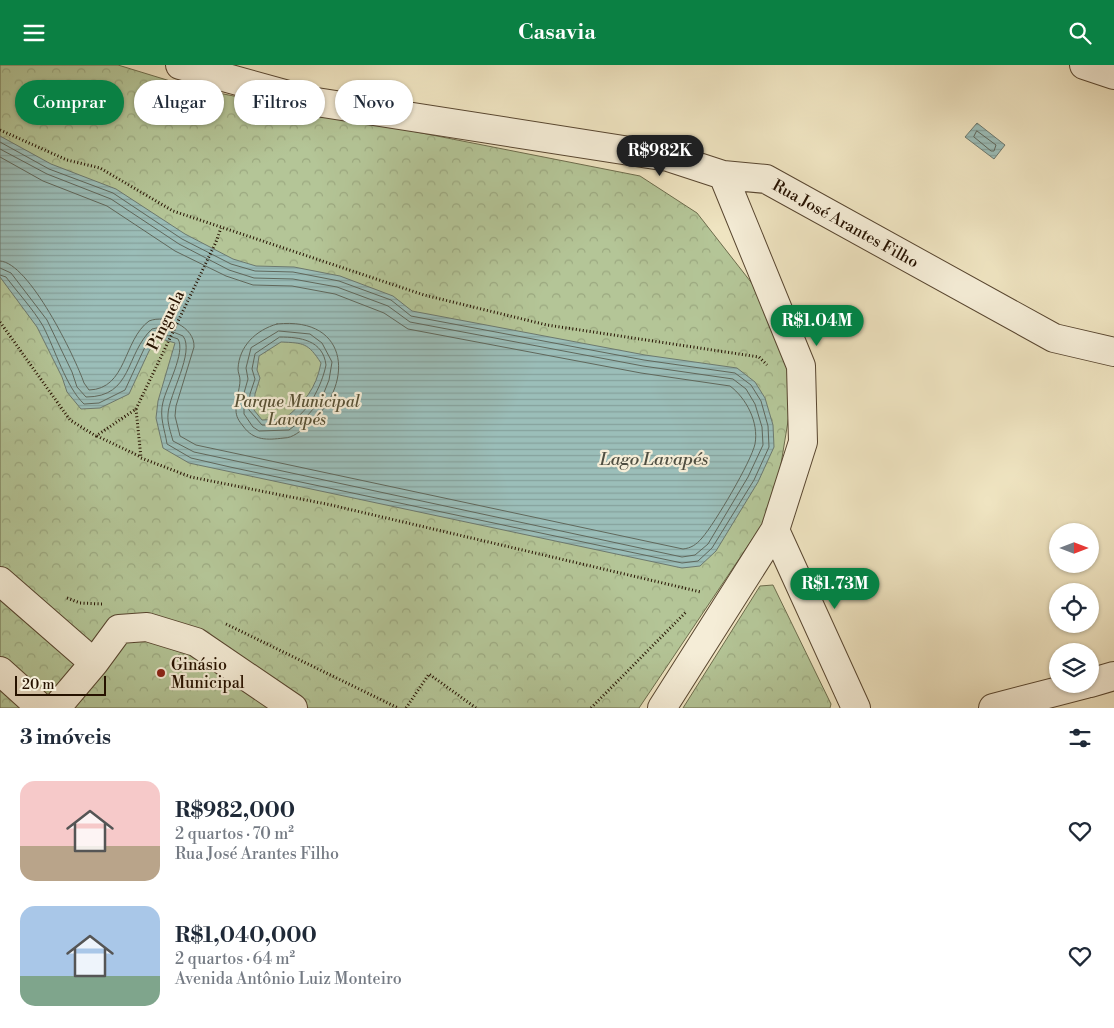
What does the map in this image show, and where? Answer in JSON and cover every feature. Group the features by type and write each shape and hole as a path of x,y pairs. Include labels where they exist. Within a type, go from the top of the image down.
{"street":[{"name":"Rua José Arantes Filho","path":"180,65 310,101 668,157 723,175 766,179 1054,338 1114,352"},
{"path":"1084,65 1114,75"},
{"path":"662,708 774,530 803,442 802,366 723,175"},
{"path":"774,530 856,708"},
{"path":"0,581 94,663"},
{"path":"56,708 94,663 119,629 147,627 196,642 293,708"},
{"path":"0,671 41,708"},
{"path":"1099,680 1114,676"},
{"path":"993,708 1051,693"}],"path":[{"path":"0,130 67,160 100,168 173,211 424,295 547,325 759,357 770,368"},
{"name":"Pinguela","path":"136,409 221,228"},
{"path":"0,322 70,421 141,458 191,477 331,505 704,593 698,600"},
{"path":"96,435 136,409 141,458"},
{"path":"591,708 691,606"},
{"path":"406,708 429,674 476,708"}],"green space":[{"name":"Parque Municipal Lavapés","path":"0,65 118,65 167,80 134,80 134,125 224,125 224,94 234,96 234,125 325,125 325,114 335,116 335,125 381,125 640,176 697,213 754,286 789,369 789,415 774,507 639,708 0,708"},
{"path":"773,585 831,704 830,708 683,708 760,586"}],"water":[{"path":"977,123 1005,145 994,159 965,137"},
{"name":"Lago Lavapés","path":"0,136 51,164 116,189 185,234 233,259 256,266 294,267 340,276 393,296 412,311 645,355 737,368 755,382 765,398 773,425 774,447 758,482 716,551 700,566 682,568 189,463 163,448 156,418 158,401 175,343 158,338 149,351 129,394 100,408 81,409 67,392 62,377 37,327 0,277","holes":["281,342 305,345 309,348 321,363 319,372 308,395 284,419 262,420 254,410 255,394 260,378 257,370 259,356"]}],"place":[{"name":"Ginásio Municipal","path":"161,673"}]}
